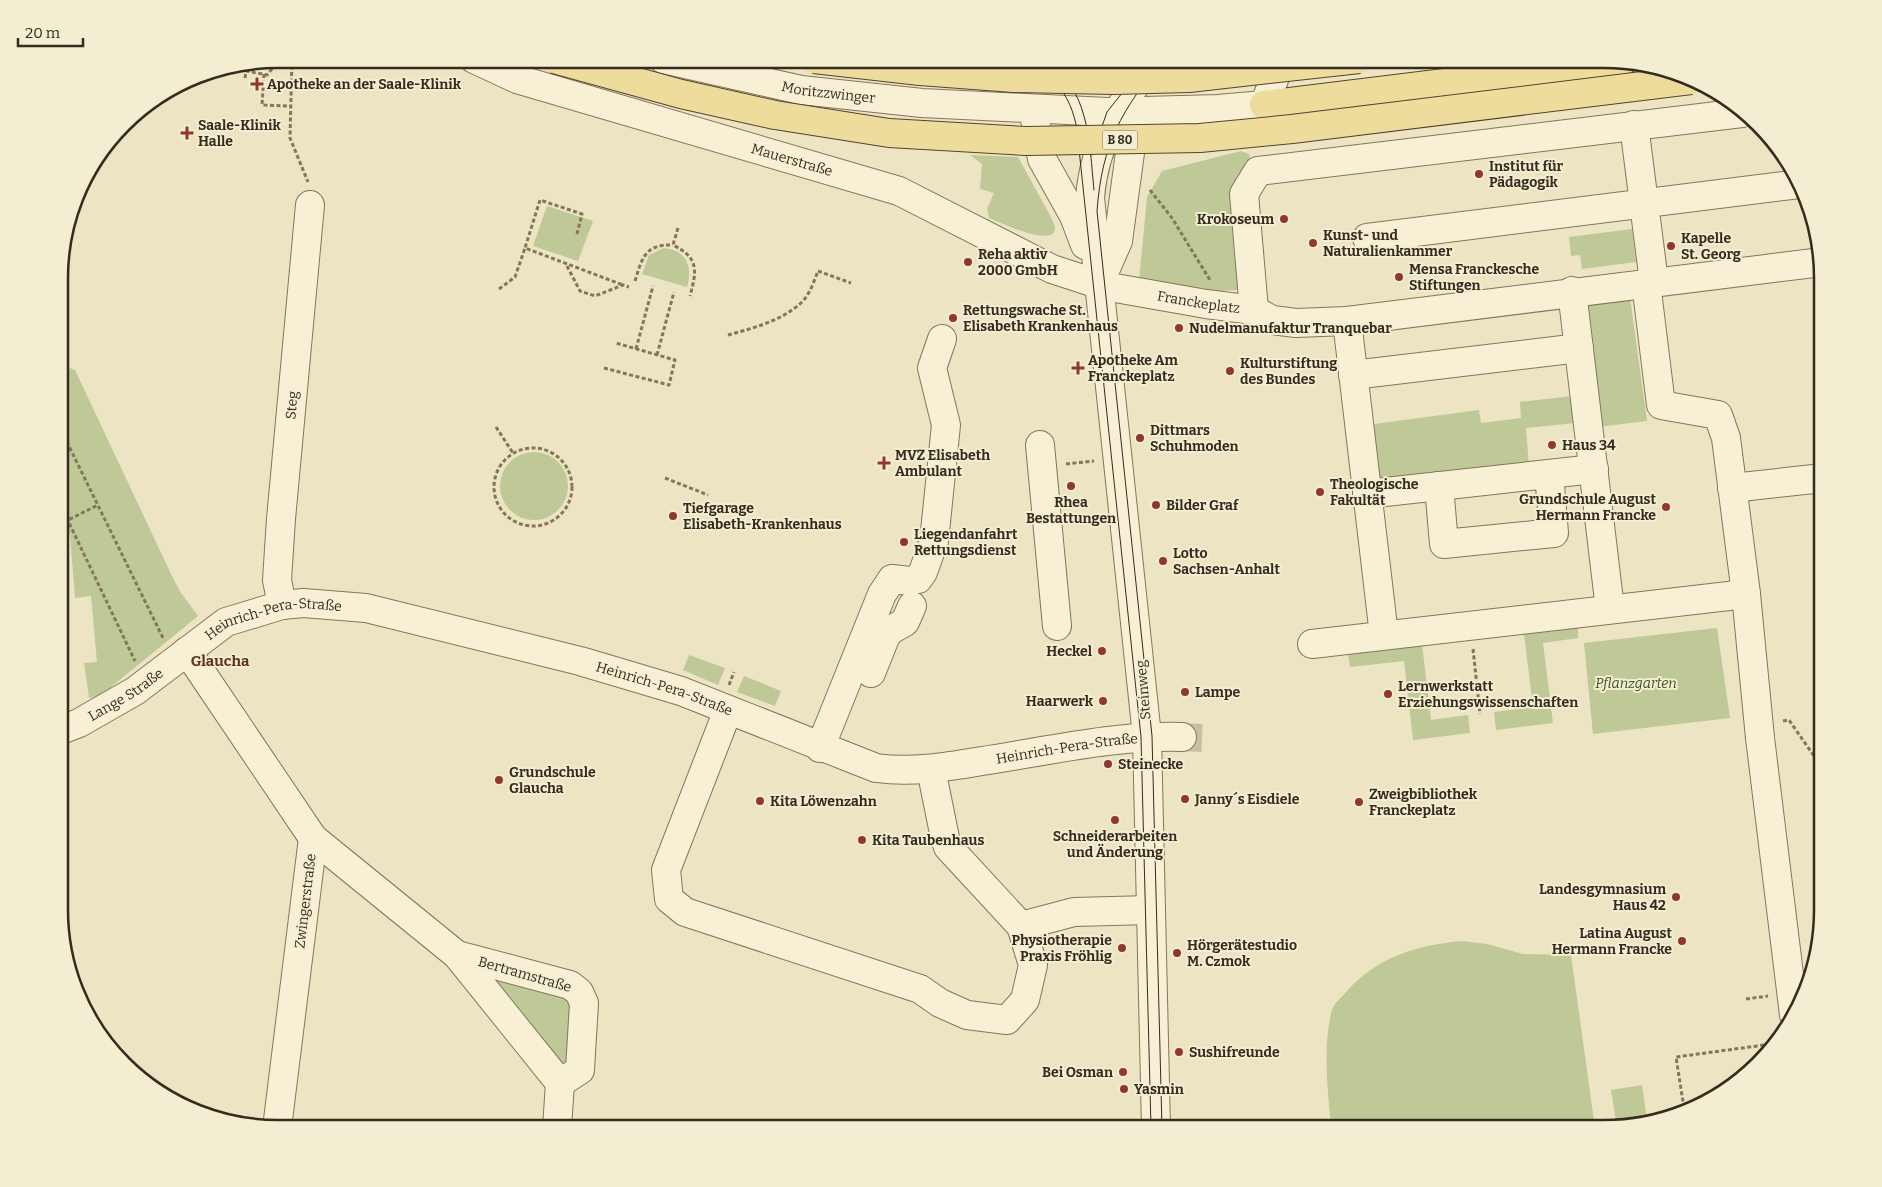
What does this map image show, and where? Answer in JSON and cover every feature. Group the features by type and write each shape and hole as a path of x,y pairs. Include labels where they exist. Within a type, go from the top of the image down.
{"main road":[{"name":"B 80","path":"587,68 681,94 775,115 889,132 1026,141 1200,138 1302,128 1679,82"},
{"path":"887,68 1005,78 1114,80 1189,78 1279,68"},
{"path":"1264,105 1566,68"}],"street":[{"name":"Mauerstraße","path":"493,68 518,80 899,192 1052,269 1099,284"},
{"name":"Moritzzwinger","path":"704,68 801,90 922,104 1034,109"},
{"path":"1099,284 1118,240 1128,162 1126,112 1128,93 1149,68"},
{"path":"1223,68 1234,108"},
{"path":"1099,284 1074,216 1042,159 1034,109 1126,112 1264,105 1278,68"},
{"path":"1099,284 1090,212 1091,184 1104,138 1126,112"},
{"path":"1254,310 1244,194 1258,172 1735,114"},
{"path":"1634,125 1645,204 1661,405 1718,415 1726,438 1746,594 1793,1003"},
{"path":"1367,238 1793,185"},
{"name":"Steg","path":"282,605 277,580 281,519 310,204"},
{"name":"Franckeplatz","path":"1099,284 1128,291 1254,310 1272,320 1296,323 1347,320 1814,263"},
{"name":"Steinweg","path":"1099,284 1147,736 1156,1120"},
{"path":"1572,292 1610,609"},
{"path":"1347,320 1384,635"},
{"path":"829,751 882,594 892,579 910,581 918,579 923,572 934,541 946,424 932,368 942,339"},
{"path":"1353,375 1579,348"},
{"path":"1041,456 1057,626"},
{"path":"1367,494 1594,469"},
{"path":"1440,486 1444,544 1554,533 1549,474"},
{"path":"1732,488 1814,479"},
{"path":"1312,644 1746,594"},
{"name":"Heinrich-Pera-Straße","path":"180,656 226,622 282,605 303,603 340,605 422,622 589,664 681,691 829,751 876,768 894,771 931,769 1147,736 1182,737"},
{"path":"829,751 889,631 905,622 912,606"},
{"name":"Lange Straße","path":"68,727 135,691 180,656"},
{"name":"Zwingerstraße","path":"180,656 313,838 278,1120"},
{"path":"728,710 666,870 669,899 685,912 920,990 940,1003 967,1015 1007,1020 1025,1000 1033,965 1021,926 948,847 944,838 931,769"},
{"name":"Bertramstraße","path":"313,838 457,955 560,1083 580,1070 584,1003 580,992 570,985 457,955"},
{"path":"1021,926 1074,912 1151,910"},
{"path":"558,1120 560,1083"}],"path":[{"path":"245,78 246,72 267,75 273,68"},
{"path":"292,68 290,138 311,189 310,204"},
{"path":"264,74 262,105 290,106"},
{"path":"1128,162 1172,218 1212,282"},
{"path":"499,289 514,277 540,200 582,214 577,234"},
{"path":"673,245 678,228"},
{"path":"635,281 641,260 646,254 661,244 673,245 691,258 695,267 690,296"},
{"path":"525,248 567,266 629,287"},
{"path":"567,266 580,291 595,296 623,285"},
{"path":"728,335 759,327 787,313 803,301 818,271 851,284"},
{"path":"636,349 653,286"},
{"path":"657,355 674,292"},
{"path":"604,368 669,384 675,360 616,343"},
{"path":"496,427 513,453"},
{"path":"68,444 98,505 180,656"},
{"path":"532,447 541,448 550,451 564,464 572,482 572,491 565,509 551,521 533,526 523,524 515,521 501,509 496,501 494,483 500,465 513,453 532,447"},
{"path":"1041,456 1117,459"},
{"path":"665,478 708,495"},
{"path":"98,505 68,520 145,682"},
{"path":"1470,626 1480,714"},
{"path":"1760,721 1789,720 1814,756"},
{"path":"1683,1104 1676,1058 1764,1045"}],"green space":[{"path":"1241,151 1249,154 1254,171 1240,290 1212,291 1139,281 1147,197 1162,171"},
{"path":"970,155 1018,157 1052,219 1055,227 1054,233 1041,236 1032,234 989,218 987,209 994,193 980,189 982,164"},
{"path":"547,206 593,221 578,261 533,246"},
{"path":"1632,229 1636,262 1582,269 1580,255 1571,256 1569,237"},
{"path":"664,248 678,252 686,260 689,272 687,287 642,274 649,255"},
{"path":"1630,297 1647,421 1598,427 1581,303"},
{"path":"68,368 75,370 171,574 181,593 198,616 100,696 89,698 84,663 97,662 91,596 75,598 70,535 68,531"},
{"path":"1573,396 1575,423 1526,428 1529,466 1373,488 1367,425 1479,410 1481,423 1521,418 1520,402"},
{"path":"534,452 547,455 558,462 565,473 568,486 565,499 558,510 547,517 534,520 521,517 510,510 503,499 500,486 503,473 510,462 521,455"},
{"path":"1578,628 1578,638 1543,643 1553,723 1496,730 1494,712 1533,707 1524,634"},
{"name":"Pflanzgarten","path":"1717,628 1730,718 1593,734 1584,643"},
{"path":"1422,644 1431,720 1468,715 1470,733 1413,740 1404,661 1350,667 1348,653"},
{"path":"689,655 725,668 718,685 683,670"},
{"path":"744,676 781,691 775,706 737,692"},
{"path":"1462,941 1487,944 1523,954 1571,955 1594,1120 1330,1120 1326,1054 1329,1024 1334,1005 1358,980 1384,962 1414,950"},
{"path":"493,972 569,993 577,1003 574,1061 561,1067 490,980"},
{"path":"1642,1085 1646,1115 1616,1119 1611,1090"}],"tunnel":[{"path":"1182,737 1202,738"}],"tram line":[{"path":"1036,68 1057,84 1064,94 1070,105 1077,130 1141,737 1151,1120"},
{"path":"1054,68 1069,83 1078,99 1084,116 1088,134 1094,190"},
{"path":"1092,155 1107,112 1142,68"},
{"path":"1156,68 1136,95 1116,129 1104,166 1097,211 1152,736 1162,1120"},
{"path":"1147,88 1171,68"}],"place":[{"name":"Apotheke an der Saale-Klinik","path":"257,84"},
{"name":"Saale-Klinik Halle","path":"187,133"},
{"name":"Institut für Pädagogik","path":"1479,174"},
{"name":"Krokoseum","path":"1284,219"},
{"name":"Kunst- und Naturalienkammer","path":"1313,243"},
{"name":"Kapelle St. Georg","path":"1671,246"},
{"name":"Reha aktiv 2000 GmbH","path":"968,262"},
{"name":"Mensa Franckesche Stiftungen","path":"1399,277"},
{"name":"Rettungswache St. Elisabeth Krankenhaus","path":"953,318"},
{"name":"Nudelmanufaktur Tranquebar","path":"1179,328"},
{"name":"Apotheke Am Franckeplatz","path":"1078,368"},
{"name":"Kulturstiftung des Bundes","path":"1230,371"},
{"name":"Dittmars Schuhmoden","path":"1140,438"},
{"name":"Haus 34","path":"1552,445"},
{"name":"MVZ Elisabeth Ambulant","path":"884,463"},
{"name":"Rhea Bestattungen","path":"1071,486"},
{"name":"Theologische Fakultät","path":"1320,492"},
{"name":"Bilder Graf","path":"1156,505"},
{"name":"Grundschule August Hermann Francke","path":"1666,507"},
{"name":"Tiefgarage Elisabeth-Krankenhaus","path":"673,516"},
{"name":"Liegendanfahrt Rettungsdienst","path":"904,542"},
{"name":"Lotto Sachsen-Anhalt","path":"1163,561"},
{"name":"Heckel","path":"1102,651"},
{"name":"Lampe","path":"1185,692"},
{"name":"Lernwerkstatt Erziehungswissenschaften","path":"1388,694"},
{"name":"Haarwerk","path":"1103,701"},
{"name":"Steinecke","path":"1108,764"},
{"name":"Grundschule Glaucha","path":"499,780"},
{"name":"Janny´s Eisdiele","path":"1185,799"},
{"name":"Kita Löwenzahn","path":"760,801"},
{"name":"Zweigbibliothek Franckeplatz","path":"1359,802"},
{"name":"Schneiderarbeiten und Änderung","path":"1115,820"},
{"name":"Kita Taubenhaus","path":"862,840"},
{"name":"Landesgymnasium Haus 42","path":"1676,897"},
{"name":"Latina August Hermann Francke","path":"1682,941"},
{"name":"Physiotherapie Praxis Fröhlig","path":"1122,948"},
{"name":"Hörgerätestudio M. Czmok","path":"1177,953"},
{"name":"Sushifreunde","path":"1179,1052"},
{"name":"Bei Osman","path":"1123,1072"},
{"name":"Yasmin","path":"1124,1089"}],"district":[{"name":"Glaucha","path":"220,661"}]}
